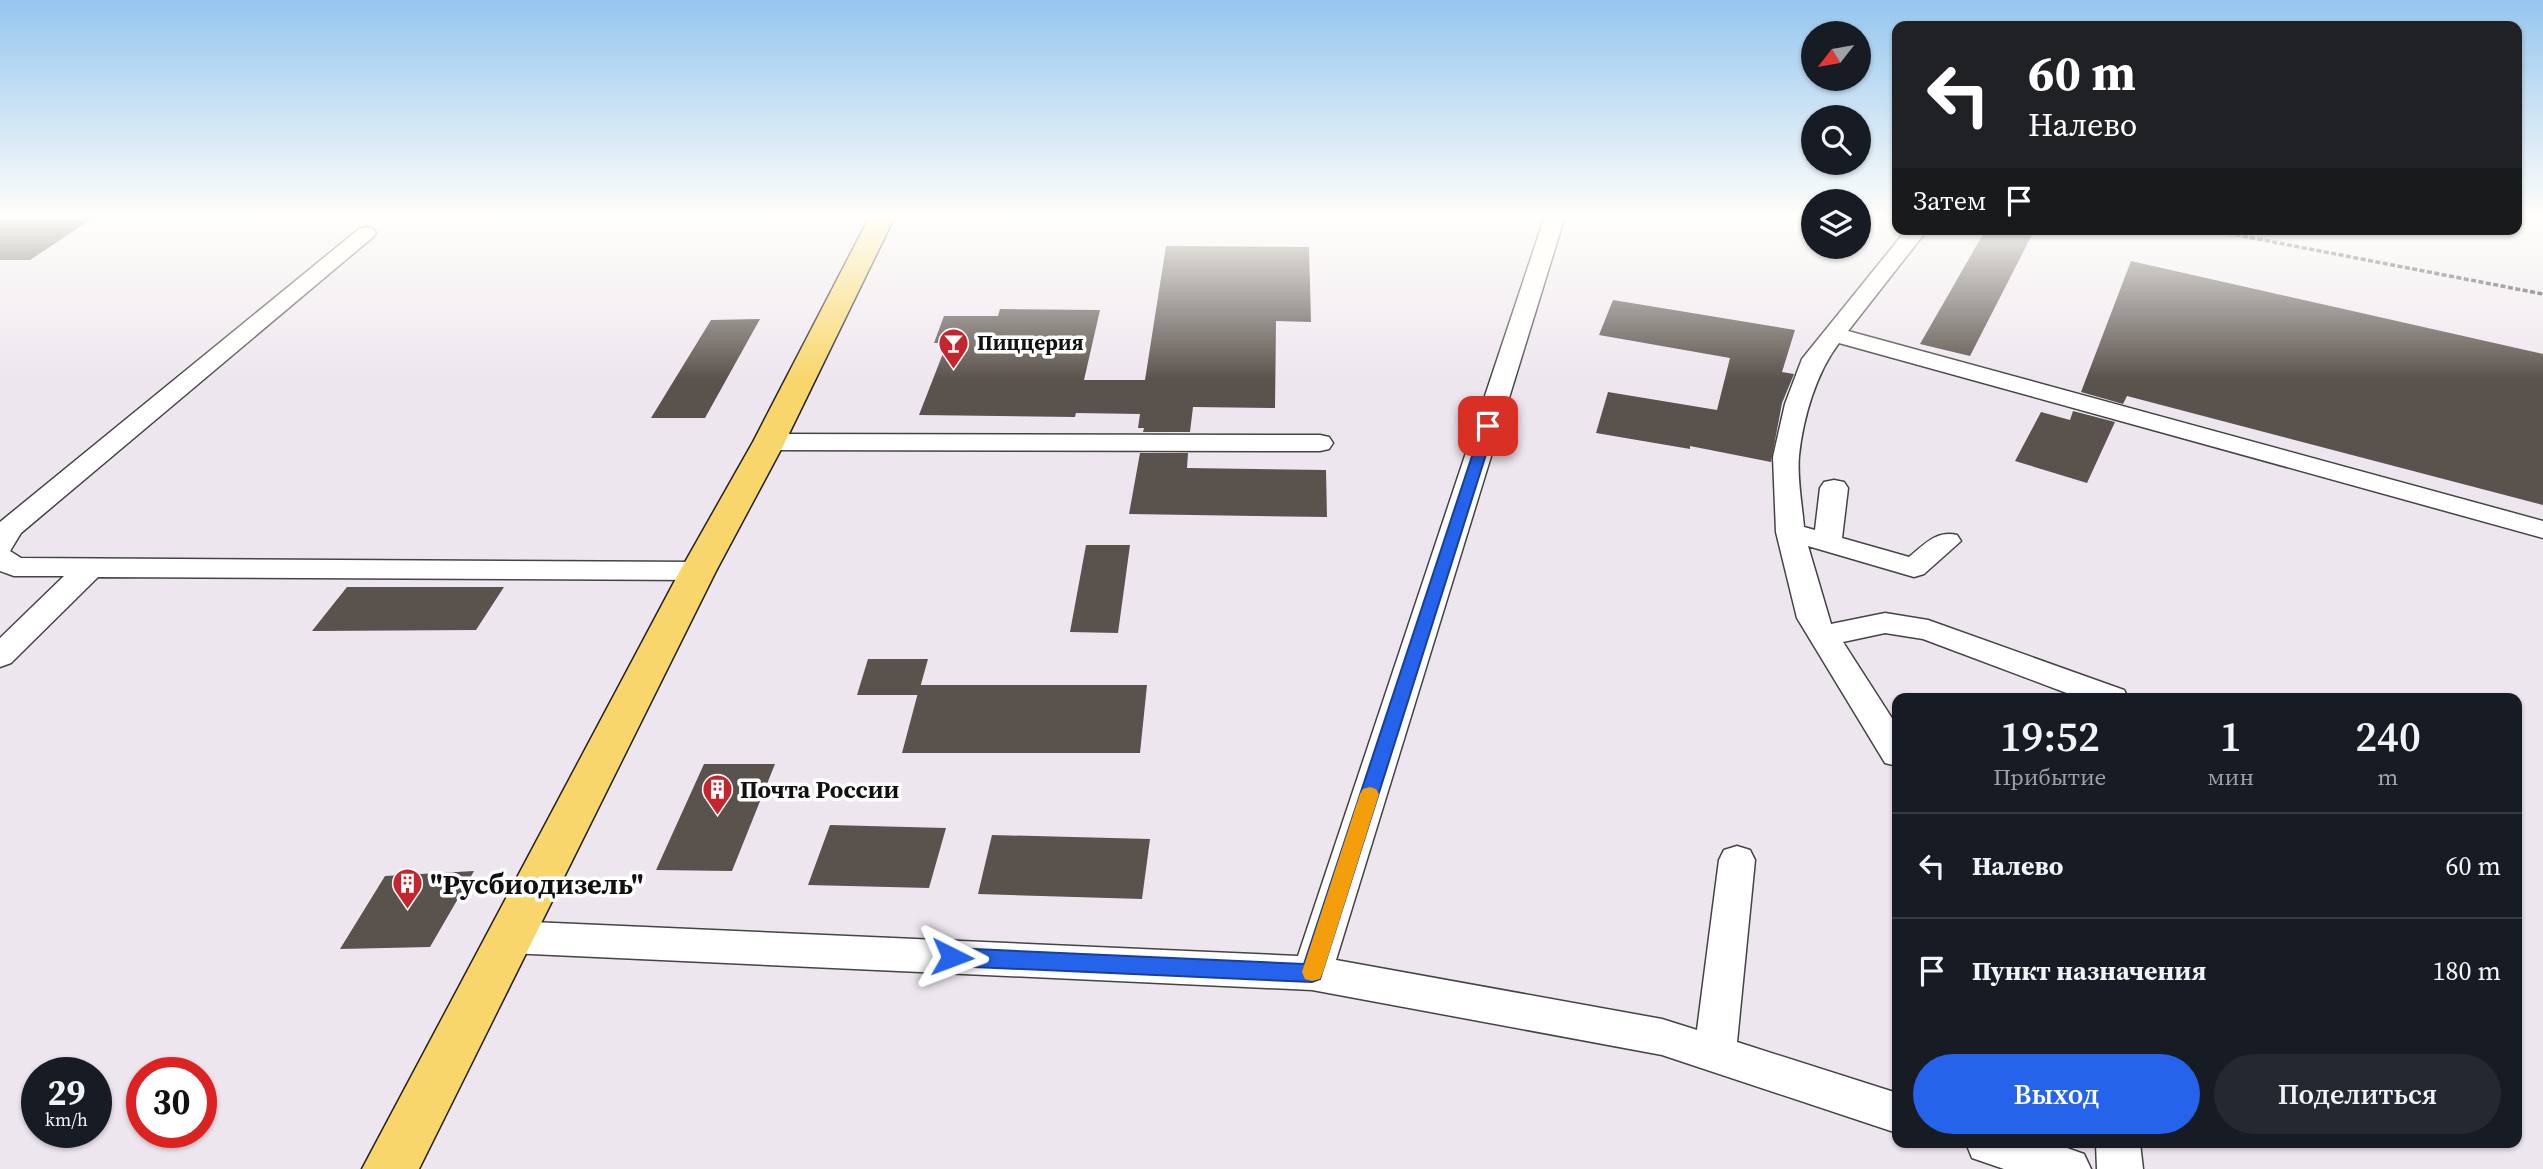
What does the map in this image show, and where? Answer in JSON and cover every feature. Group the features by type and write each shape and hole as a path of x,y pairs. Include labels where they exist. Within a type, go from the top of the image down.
{"main road":[{"path":"390,1169 855,271"}],"street":[{"path":"0,545 10,528 321,271"},
{"path":"1312,973 1537,271"},
{"path":"1886,271 1814,359 1798,404 1786,457 1790,532 1812,618 1892,746"},
{"path":"1836,335 2543,530"},
{"path":"769,442 1320,443"},
{"path":"1827,544 1834,488"},
{"path":"1790,532 1913,568 1947,541"},
{"path":"0,557 14,567 89,569 698,571"},
{"path":"0,656 89,569"},
{"path":"1823,636 1885,623 1928,629 2099,693"},
{"path":"1715,1054 1737,860"},
{"path":"509,937 1312,973 1662,1037 1892,1111"},
{"path":"2003,1148 2068,1169"},
{"path":"2118,1148 2120,1169"}],"path":[{"path":"2421,271 2543,294"}],"shaded area":[{"path":"0,271 2543,271 2543,1169 0,1169"}],"building":[{"path":"1162,271 1310,271 1311,322 1276,321 1275,408 1193,407 1190,432 1143,432 1144,428 1138,428 1140,414 1076,413 1075,417 919,415 947,343 934,343 944,316 998,316 1000,309 1100,310 1084,380 1145,380"},
{"path":"1962,271 2014,271 1970,356 1920,344"},
{"path":"2127,271 2173,271 2543,354 2543,505 2127,396 2123,404 2081,392"},
{"path":"1613,300 1795,330 1782,372 1794,374 1782,403 1771,462 1690,446 1690,449 1596,433 1608,392 1717,410 1730,358 1599,335"},
{"path":"760,319 705,418 651,418 711,320"},
{"path":"2073,411 2115,422 2087,483 2015,461 2041,412 2070,420"},
{"path":"1140,453 1188,453 1187,468 1326,470 1327,517 1129,514"},
{"path":"1086,545 1130,545 1118,633 1070,632"},
{"path":"347,587 504,587 476,630 312,631"},
{"path":"868,659 928,659 918,695 857,695"},
{"path":"920,685 1147,685 1140,753 902,753"},
{"name":"Почта России","path":"704,764 775,764 732,871 656,870"},
{"path":"830,825 946,828 929,888 808,885"},
{"path":"992,835 1150,839 1142,899 978,894"},
{"name":"\"Русбиодизель\"","path":"474,871 430,947 340,949 385,876"}],"slow traffic":[{"path":"1312,972 1370,794"}],"place":[{"name":"Пиццерия","path":"954,370"},
{"name":"Почта России","path":"717,817"},
{"name":"\"Русбиодизель\"","path":"407,911"}],"route":[{"path":"952,957 1312,973 1488,426"}]}
